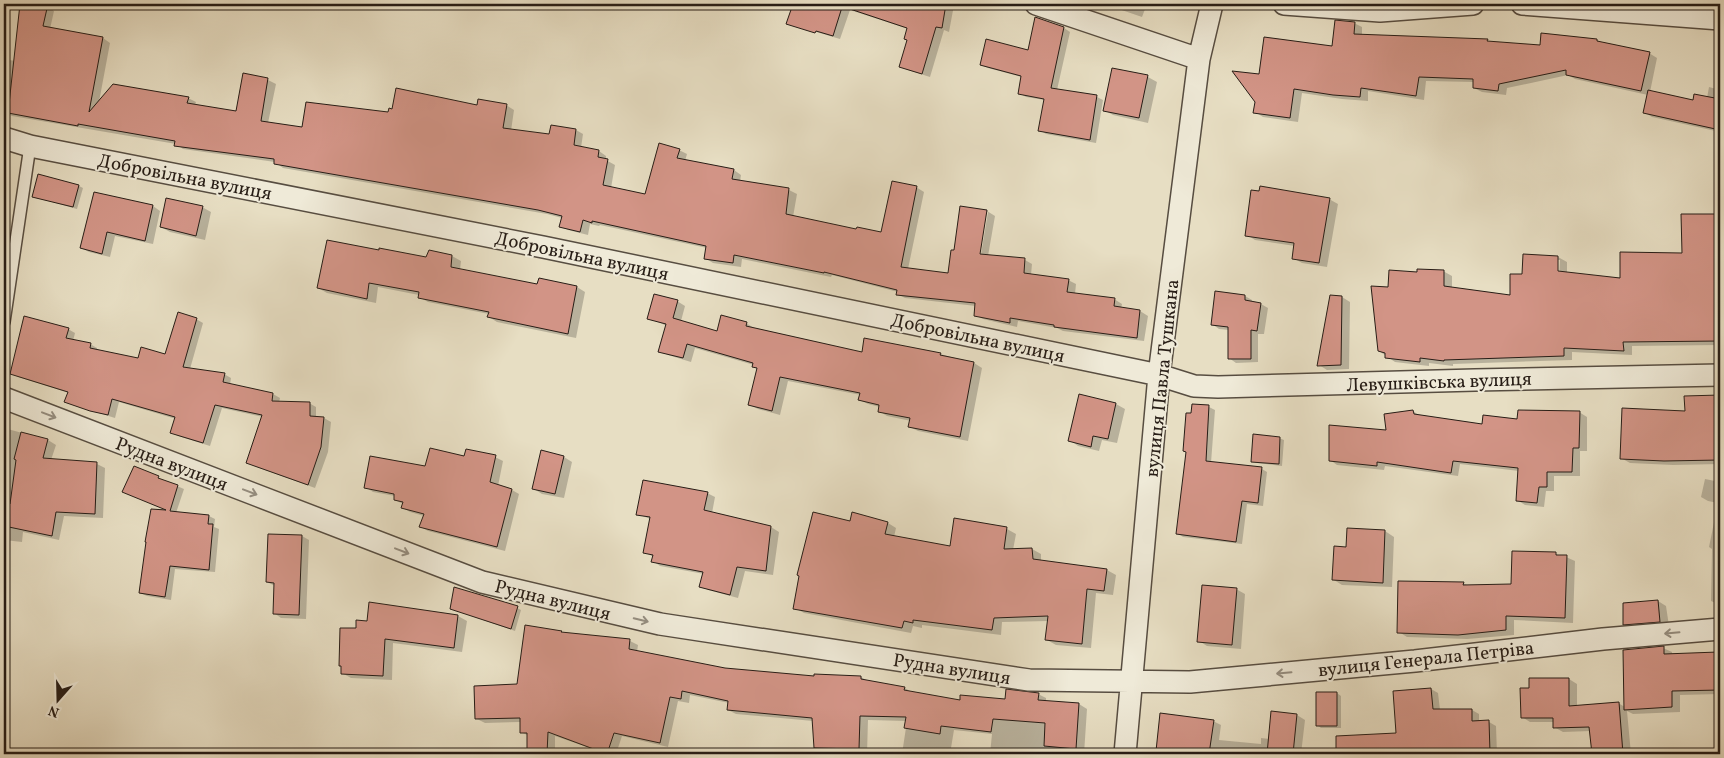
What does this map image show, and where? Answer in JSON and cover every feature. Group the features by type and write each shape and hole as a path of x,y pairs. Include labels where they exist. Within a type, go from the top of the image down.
{"street":[{"path":"1036,4 1199,59"},
{"name":"вулиця Павла Тушкана","path":"1125,754 1159,375 1199,59 1212,4"},
{"path":"1284,4 1380,11 1473,4"},
{"path":"1522,4 1720,19"},
{"name":"Добровільна вулиця","path":"4,138 30,146 543,247 1159,375"},
{"name":"Левушківська вулиця","path":"1159,375 1194,386 1218,388 1720,375"},
{"name":"Рудна вулиця","path":"4,398 482,582 660,624 1029,680 1132,681"},
{"name":"вулиця Генерала Петріва","path":"1132,681 1190,682 1415,661 1603,639 1720,629"}],"lane":[{"path":"4,322 30,146"}],"building":[{"path":"20,4 48,4 43,26 103,37 89,112 113,84 189,97 187,103 236,111 243,73 268,78 261,121 302,127 306,102 388,112 389,108 392,109 396,88 477,105 478,99 507,104 503,128 549,134 551,125 576,129 574,145 599,150 598,157 608,159 603,185 645,194 659,143 680,149 677,158 734,169 732,179 789,188 786,214 856,229 857,227 881,232 892,181 917,186 901,267 948,273 951,250 954,250 960,206 987,210 980,254 1025,258 1024,273 1069,279 1067,292 1115,298 1114,306 1140,310 1137,338 1054,327 1054,325 1010,318 1010,323 974,316 975,303 896,295 897,290 824,272 734,255 733,263 704,259 706,246 592,221 592,223 583,220 580,232 559,227 562,216 538,210 274,164 274,159 174,146 175,141 8,113"},
{"path":"793,4 843,4 833,36 816,31 815,33 786,24"},
{"path":"848,4 946,4 942,28 936,27 922,74 899,67 907,40 904,39 907,28 847,8"},
{"path":"1035,17 1064,27 1051,88 1097,95 1090,140 1038,131 1044,99 1018,94 1021,76 980,65 986,39 1028,50"},
{"path":"1335,20 1355,22 1354,34 1488,39 1487,41 1540,45 1541,33 1597,39 1597,41 1650,52 1641,91 1566,75 1566,70 1499,84 1498,91 1473,88 1473,79 1419,77 1416,96 1361,88 1360,97 1294,89 1290,118 1253,113 1255,102 1232,71 1259,74 1264,37 1332,46"},
{"path":"1112,68 1148,75 1139,118 1103,111"},
{"path":"1648,90 1693,100 1694,94 1720,99 1720,130 1643,113"},
{"path":"38,174 79,185 73,207 32,197"},
{"path":"1260,186 1330,198 1319,263 1292,259 1294,243 1245,236 1251,190 1259,191"},
{"path":"94,192 153,205 145,241 107,232 102,254 80,248"},
{"path":"166,198 203,206 196,236 160,227"},
{"path":"1681,214 1720,214 1720,341 1623,342 1624,351 1564,348 1564,356 1444,361 1420,358 1420,362 1385,358 1385,353 1378,351 1371,286 1388,287 1389,270 1417,272 1417,269 1444,270 1444,286 1510,295 1510,274 1522,274 1523,254 1558,256 1558,271 1620,278 1620,252 1682,253"},
{"path":"327,240 426,257 429,250 452,255 451,267 537,284 539,278 577,286 568,334 487,317 489,312 418,298 419,292 369,283 367,299 317,288"},
{"path":"1215,291 1245,295 1245,300 1261,303 1257,331 1251,330 1251,359 1228,359 1228,327 1211,325"},
{"path":"654,294 678,300 673,318 717,331 721,315 747,322 746,326 862,352 864,338 941,353 940,355 974,362 960,437 908,427 910,418 878,412 879,405 858,400 860,393 780,377 772,411 748,405 757,368 752,367 753,363 687,344 683,358 658,352 666,324 647,319"},
{"path":"1330,295 1342,296 1341,365 1317,366"},
{"path":"178,312 197,318 183,367 225,373 223,382 273,393 272,401 310,402 310,416 324,417 321,447 308,485 246,463 262,415 215,405 203,443 170,433 175,417 112,399 108,415 90,411 64,402 68,392 10,374 24,316 69,328 66,338 91,343 90,348 138,358 141,347 165,354"},
{"path":"1079,394 1116,403 1108,439 1093,436 1091,447 1068,441"},
{"path":"1720,395 1720,460 1664,461 1620,459 1622,408 1685,411 1684,396"},
{"path":"1192,404 1209,405 1206,461 1262,467 1258,503 1242,501 1236,542 1176,534 1186,452 1183,451 1186,413 1191,413"},
{"path":"1413,410 1414,414 1482,424 1483,415 1517,419 1518,410 1580,411 1579,448 1573,448 1572,472 1547,472 1547,487 1539,487 1537,503 1516,501 1518,468 1453,461 1451,473 1377,462 1377,466 1329,461 1329,425 1386,430 1384,414"},
{"path":"21,432 48,439 43,458 97,462 95,514 56,512 52,536 4,526 4,504 10,504 16,460 14,459"},
{"path":"1253,434 1280,437 1279,464 1251,462"},
{"path":"430,448 464,456 466,449 496,455 490,482 512,489 497,547 419,527 424,514 401,508 403,502 394,500 394,494 364,488 370,456 425,466"},
{"path":"541,450 564,456 555,494 532,489"},
{"path":"134,466 159,476 158,478 178,485 170,511 209,515 208,524 213,524 209,570 170,566 165,597 139,593 151,509 166,510 122,492"},
{"path":"643,480 708,492 704,510 771,526 766,571 737,567 730,595 699,587 703,572 651,562 653,555 643,553 650,517 636,515"},
{"path":"813,512 850,521 852,512 888,522 885,534 950,546 954,518 1007,527 1004,549 1032,548 1033,559 1107,569 1104,591 1087,589 1082,644 1045,640 1048,616 994,618 992,630 913,620 913,623 904,621 902,628 793,609 799,576 797,575"},
{"path":"1347,528 1385,530 1383,583 1332,580 1334,546 1346,547"},
{"path":"268,534 302,535 299,615 273,614 274,583 266,582"},
{"path":"1512,551 1556,552 1556,555 1567,555 1565,618 1506,616 1506,630 1458,635 1397,633 1398,581 1464,582 1463,585 1511,584"},
{"path":"1202,585 1237,588 1232,645 1197,642"},
{"path":"454,587 518,606 511,629 450,609"},
{"path":"1658,600 1660,622 1623,625 1623,603"},
{"path":"369,602 458,615 454,648 385,639 383,676 341,674 341,666 339,666 340,628 356,628 356,620 367,621"},
{"path":"525,625 561,632 630,639 629,649 725,668 814,676 814,674 861,676 861,679 905,687 904,690 960,700 960,695 1005,699 1006,689 1039,693 1038,700 1079,703 1076,749 1044,746 1045,723 993,719 991,732 941,726 940,734 904,728 906,717 860,716 859,749 814,748 812,718 727,710 728,701 682,691 681,699 670,697 660,743 614,733 607,754 548,732 547,754 527,754 527,733 520,733 520,718 475,719 474,686 517,684"},
{"path":"1664,646 1664,654 1718,652 1720,690 1672,691 1672,707 1624,710 1623,650"},
{"path":"1529,678 1569,678 1569,706 1619,702 1623,754 1592,754 1589,727 1553,728 1553,718 1521,718 1520,688 1529,688"},
{"path":"1431,688 1433,709 1472,709 1472,721 1489,720 1490,753 1336,754 1336,736 1396,733 1393,691"},
{"path":"1316,692 1337,692 1337,726 1316,726"},
{"path":"1271,711 1297,714 1293,754 1267,754"},
{"path":"1160,713 1214,720 1209,754 1172,754 1156,751"}]}
